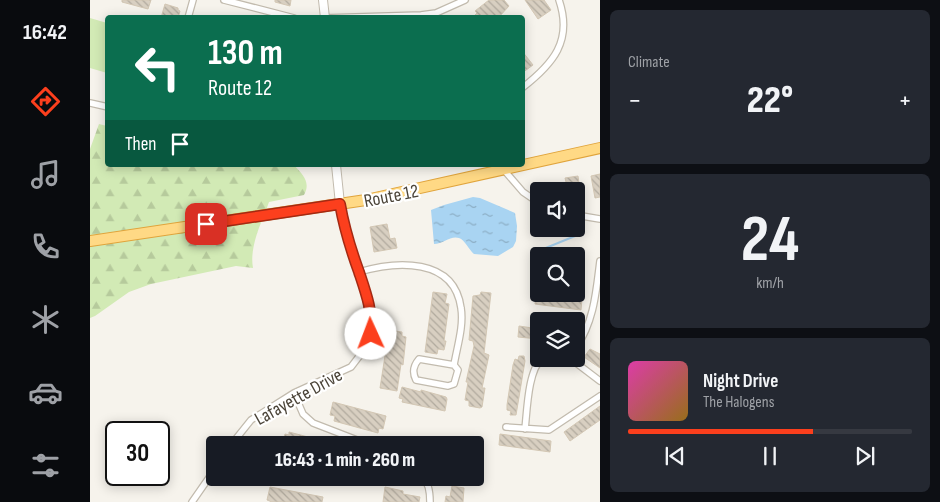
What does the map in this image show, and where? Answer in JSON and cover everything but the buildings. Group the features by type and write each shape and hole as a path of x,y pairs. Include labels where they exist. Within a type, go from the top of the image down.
{"highway":[{"name":"Route 12","path":"525,165 600,148"},
{"name":"Route 12","path":"90,241 340,204 396,194 517,167"}],"street":[{"path":"189,15 193,0"},
{"path":"224,0 282,15"},
{"path":"323,0 324,15"},
{"path":"421,15 451,8 465,0"},
{"path":"525,86 547,68 559,48 564,22 559,0"},
{"path":"90,103 105,106"},
{"path":"336,167 340,204"},
{"path":"504,170 530,196"},
{"name":"Lafayette Drive","path":"238,436 251,420 294,394 351,366 367,346 371,334 372,321 370,304 343,221 340,204"},
{"path":"585,216 600,219"},
{"path":"585,335 591,317 600,261"},
{"path":"359,272 399,264 416,264 436,272 447,279 454,288 462,310 454,365 458,370 454,384 448,386 416,380 413,374 415,364 419,359 454,365"},
{"path":"525,429 535,367"},
{"path":"581,367 600,381"},
{"path":"294,394 303,414 313,423 345,436"},
{"path":"506,427 549,430 600,396"},
{"path":"192,502 206,482"},
{"path":"428,486 430,502"}],"green space":[{"path":"90,18 105,22 105,72 90,68"},
{"path":"99,124 105,126 105,167 296,167 305,179 307,186 304,195 269,202 254,243 253,268 236,266 151,284 129,292 90,318 90,149"}],"water":[{"path":"473,197 480,198 515,213 517,226 516,241 513,247 498,256 474,254 463,241 456,237 434,244 431,210"}],"waterway":[{"path":"548,247 573,237"}],"route":[{"path":"206,224 340,204 343,221 370,304 371,334"}]}
